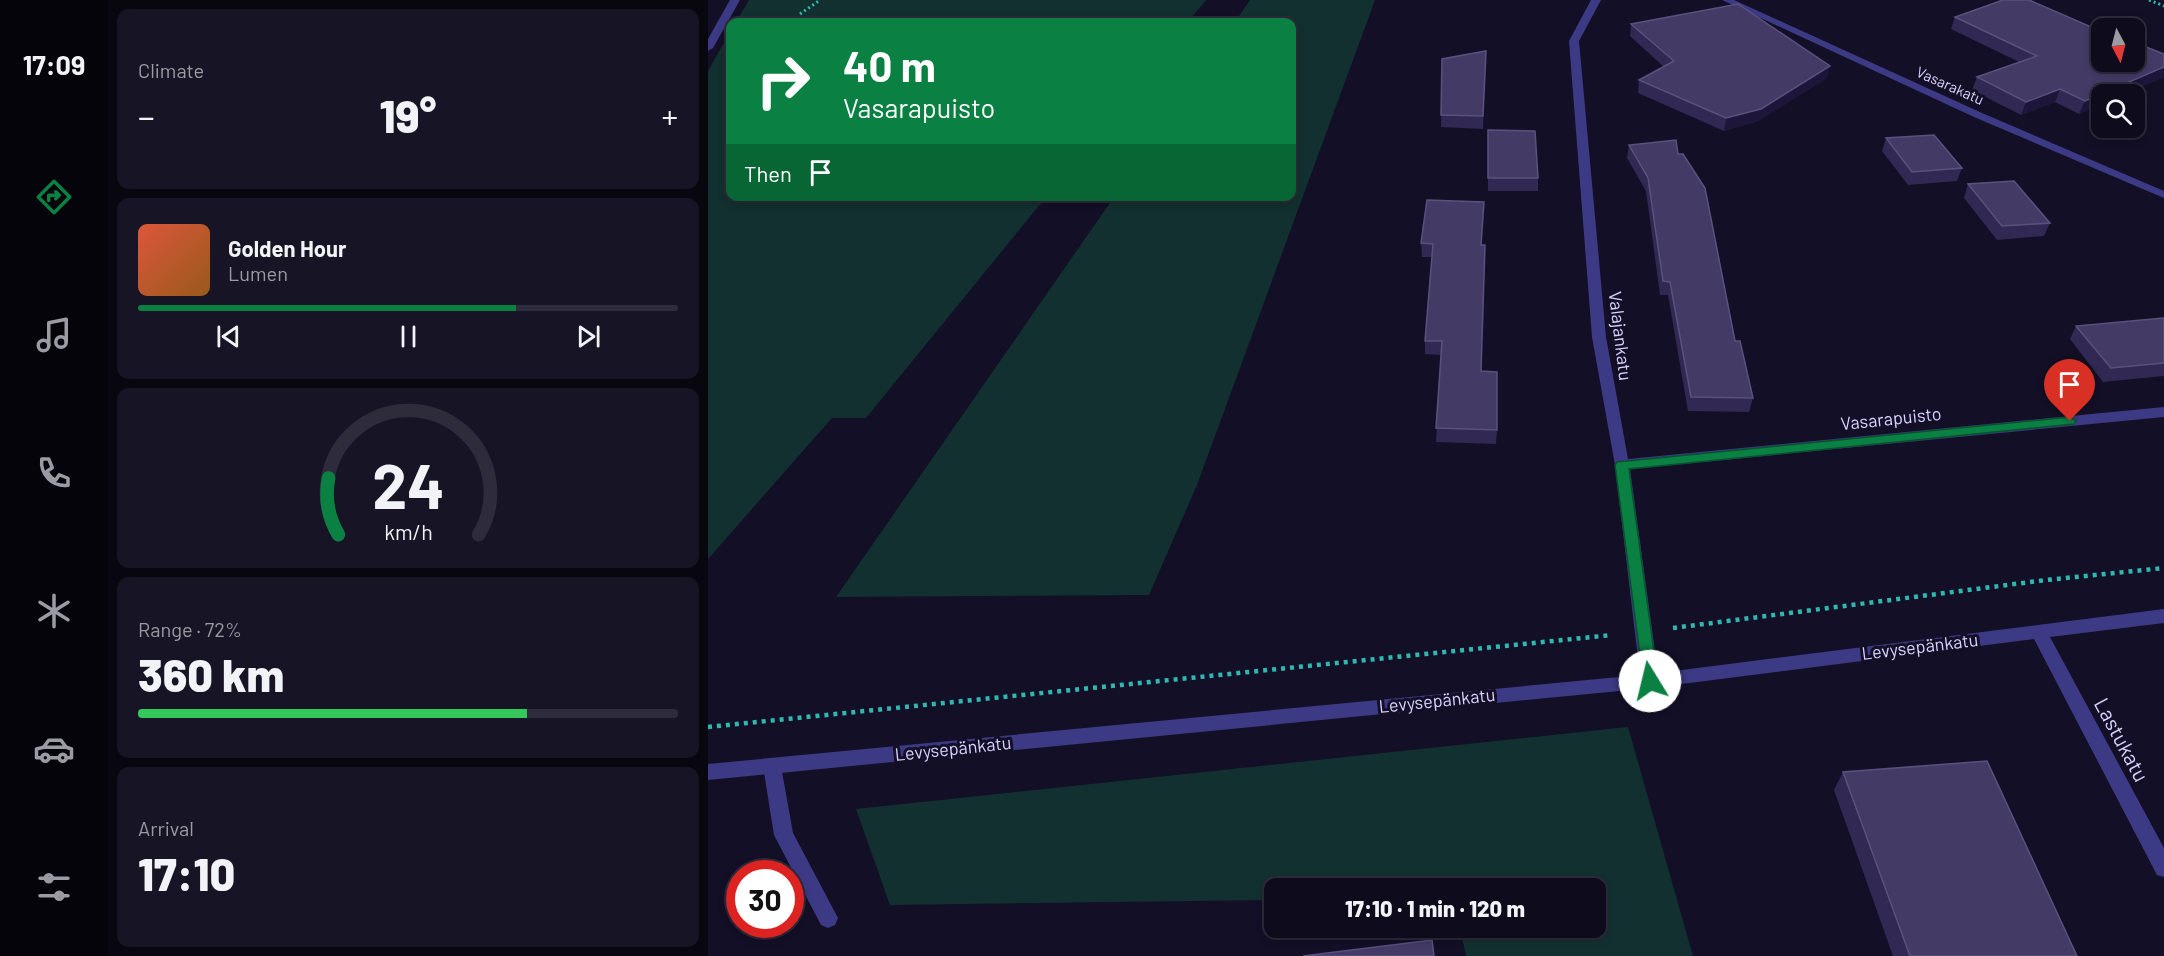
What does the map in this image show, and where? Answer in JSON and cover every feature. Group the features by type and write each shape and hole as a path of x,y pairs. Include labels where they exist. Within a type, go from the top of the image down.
{"street":[{"path":"708,48 735,0"},
{"name":"Valajankatu","path":"1596,0 1574,41 1599,337 1622,465 1650,681"},
{"name":"Vasarakatu","path":"1726,0 1978,115 2164,195"},
{"name":"Vasarapuisto","path":"1622,465 2164,412"},
{"name":"Levysepänkatu","path":"708,772 1650,681 2164,616"},
{"name":"Lastukatu","path":"2039,632 2164,868"},
{"path":"772,766 784,835 828,918"}],"path":[{"path":"800,14 820,0"},
{"path":"2149,0 2164,6"},
{"path":"708,727 1642,632 2046,580 2164,568"}],"green space":[{"path":"749,0 1206,0 1191,18 738,18"},
{"path":"1250,0 1375,0 1197,485 1149,595 836,597 1111,201 1296,201 1296,18 1238,18"},
{"path":"726,39 726,201 1043,201 866,418 832,418 708,559 708,71"},
{"path":"1628,727 1693,956 1466,956 1462,938 1606,938 1606,878 1264,878 1264,900 890,905 856,809"}],"building":[{"path":"2003,0 2029,0 2091,27 2091,72 2145,72 2145,46 2164,54 2164,67 2124,84 2091,84 2091,98 2085,101 2060,89 2026,102 1977,77 2037,56 1955,17"},
{"path":"1738,4 1830,66 1761,109 1726,118 1639,80 1674,61 1631,24"},
{"path":"1486,51 1483,116 1441,115 1442,59"},
{"path":"1488,130 1535,131 1538,178 1488,178"},
{"path":"1934,135 1962,168 1912,172 1886,138"},
{"path":"1676,140 1678,154 1683,154 1705,188 1735,341 1740,341 1753,398 1691,397 1670,282 1663,281 1648,178 1629,145"},
{"path":"2014,181 2050,223 2002,226 1968,184"},
{"path":"1427,200 1484,202 1481,245 1485,245 1481,371 1497,372 1497,430 1436,428 1442,341 1425,341 1433,244 1421,243"},
{"path":"2163,318 2164,363 2111,368 2076,326"},
{"path":"1987,761 2077,956 1910,956 1843,772"},
{"path":"1432,940 1434,956 1303,956"}],"route":[{"path":"1650,681 1622,465 2070,421"}]}
